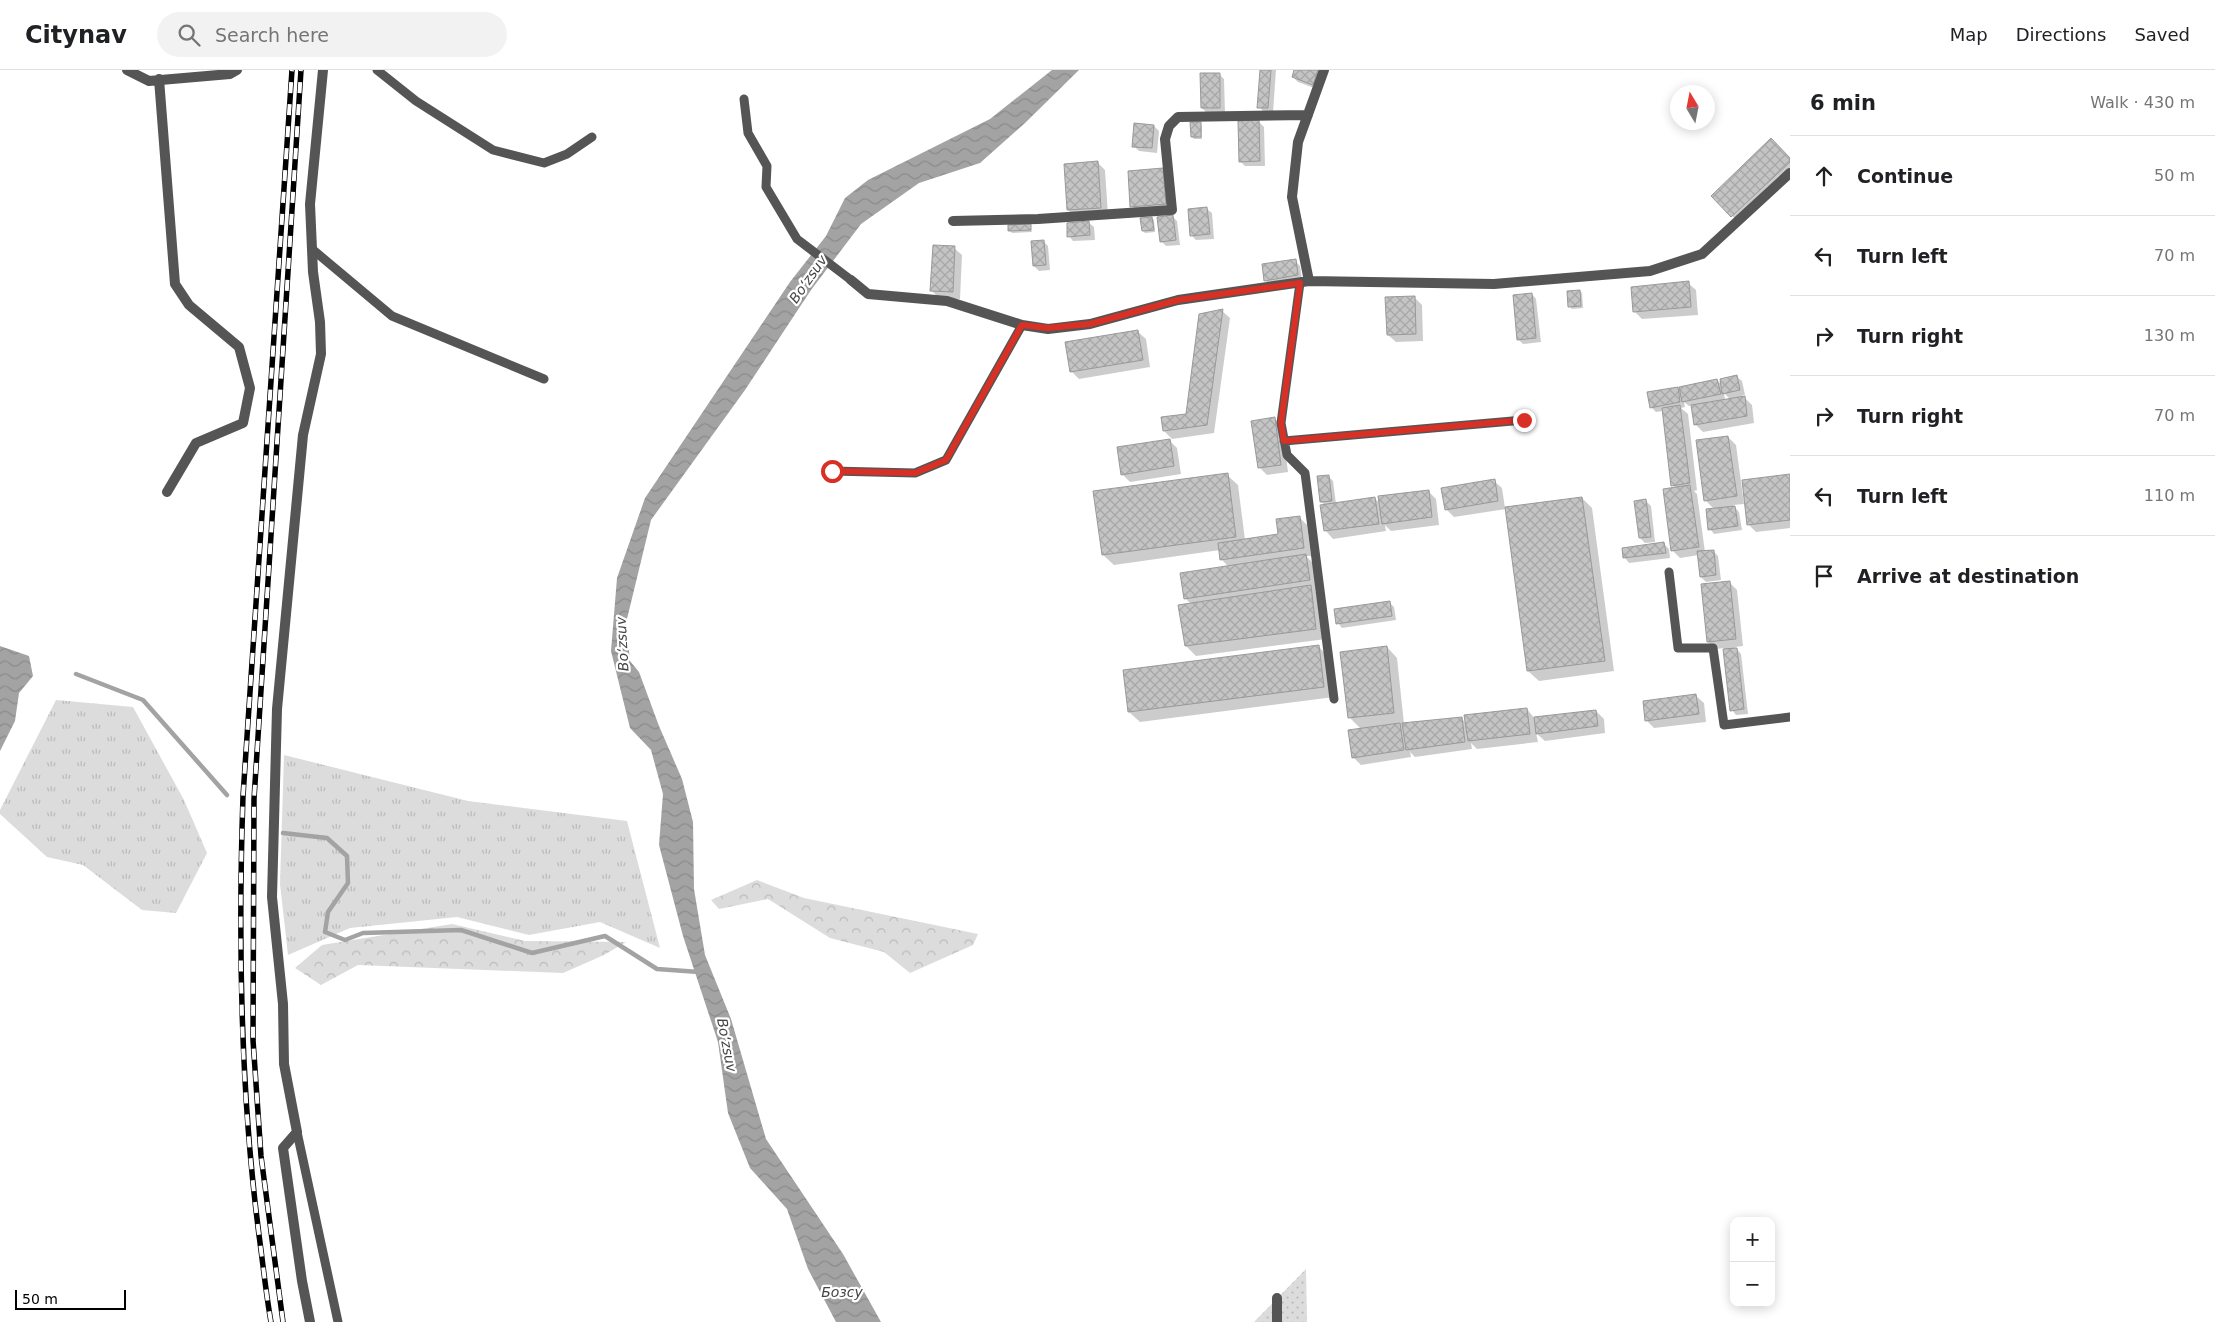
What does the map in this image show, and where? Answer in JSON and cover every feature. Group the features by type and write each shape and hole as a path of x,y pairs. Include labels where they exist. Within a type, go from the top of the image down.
{"street":[{"path":"127,70 149,81 230,74 237,70"},
{"path":"310,1322 302,1281 283,1148 297,1132 284,1064 283,1004 272,897 278,700 303,435 320,354 320,322 312,249 310,204 323,70"},
{"path":"1305,282 1292,197 1298,142 1324,70"},
{"path":"159,79 175,284 189,305 239,347 250,388 244,423 196,443 167,492"},
{"path":"953,221 1038,219 1172,210 1165,139 1169,126 1178,117 1308,115"},
{"path":"852,280 868,294 947,301 1022,325 1048,328 1090,324 1178,300 1305,282 1494,284 1650,271 1702,254 1790,173"},
{"path":"1277,1322 1278,1298"}],"lane":[{"path":"377,70 416,101 493,150 544,163 567,154 592,137"},
{"path":"744,99 748,132 767,166 766,187 797,239 852,280"},
{"path":"312,249 392,316 544,380"},
{"path":"1305,282 1281,423 1287,455 1305,473 1334,699"},
{"path":"832,471 915,473 946,460 1022,325"},
{"path":"1284,441 1524,420"},
{"path":"1670,572 1678,648 1713,648 1724,725 1790,717"},
{"path":"297,1132 338,1322"}],"green space":[{"path":"56,700 133,707 184,800 207,853 176,913 142,910 83,865 47,857 0,814 0,810"},
{"path":"284,755 468,801 627,821 660,948 600,922 529,935 457,917 350,928 288,955 280,884"},
{"path":"757,880 804,898 978,934 973,945 910,973 884,952 830,938 768,899 719,909 711,900"},
{"path":"452,924 525,941 626,942 604,955 563,973 358,965 321,985 295,968 322,945"},
{"path":"1306,1269 1307,1322 1254,1322"}],"water":[{"name":"Бозсу","path":"1052,70 1079,70 1025,123 980,163 919,183 861,224 811,290 745,390 651,520 626,623 630,661 639,672 659,726 682,779 693,822 694,889 705,955 731,1019 766,1139 843,1254 881,1322 836,1322 808,1269 787,1209 750,1168 728,1113 718,1042 683,936 659,845 663,794 651,750 630,728 611,651 617,578 645,498 790,282 826,236 845,198 868,180 990,119"},
{"path":"0,646 29,656 33,676 19,693 15,721 0,751"}],"building":[{"path":"1260,70 1271,70 1268,108 1257,108"},
{"path":"1294,70 1318,70 1313,85 1292,77"},
{"path":"1200,73 1220,73 1220,108 1201,108"},
{"path":"1259,120 1260,161 1239,162 1238,121"},
{"path":"1190,122 1201,122 1201,137 1191,137"},
{"path":"1134,123 1154,125 1152,148 1132,147"},
{"path":"1771,138 1790,158 1790,162 1731,217 1711,196"},
{"path":"1098,161 1101,208 1067,210 1064,164"},
{"path":"1163,168 1166,204 1130,207 1128,171"},
{"path":"1207,207 1210,234 1190,236 1188,209"},
{"path":"1173,215 1176,240 1160,242 1157,217"},
{"path":"1152,217 1154,230 1142,231 1140,218"},
{"path":"1089,221 1090,235 1067,237 1067,223"},
{"path":"1031,224 1031,230 1008,231 1008,225"},
{"path":"1044,240 1046,265 1033,266 1031,241"},
{"path":"933,245 955,246 953,292 930,291"},
{"path":"1296,259 1298,275 1264,281 1262,264"},
{"path":"1689,281 1691,307 1633,312 1631,287"},
{"path":"1580,290 1581,306 1568,307 1567,291"},
{"path":"1532,293 1536,338 1517,340 1513,295"},
{"path":"1415,296 1416,334 1387,335 1385,297"},
{"path":"1223,309 1207,425 1163,431 1161,417 1186,414 1199,314"},
{"path":"1138,330 1143,360 1070,372 1065,342"},
{"path":"1737,375 1740,390 1722,394 1720,379"},
{"path":"1717,379 1721,394 1682,402 1679,387"},
{"path":"1678,387 1680,402 1650,408 1647,392"},
{"path":"1745,396 1747,416 1694,425 1691,405"},
{"path":"1680,405 1690,483 1671,486 1662,408"},
{"path":"1275,417 1281,465 1258,468 1251,421"},
{"path":"1728,436 1737,496 1704,501 1696,440"},
{"path":"1170,439 1174,466 1121,475 1117,447"},
{"path":"1228,473 1236,537 1102,555 1093,491"},
{"path":"1790,474 1790,520 1747,525 1742,480"},
{"path":"1329,475 1332,501 1320,502 1317,476"},
{"path":"1495,479 1498,501 1445,510 1441,488"},
{"path":"1690,485 1699,547 1671,551 1663,489"},
{"path":"1429,490 1432,517 1382,524 1378,496"},
{"path":"1375,497 1379,524 1324,531 1320,505"},
{"path":"1582,497 1605,661 1527,671 1505,507"},
{"path":"1646,499 1651,537 1639,538 1634,501"},
{"path":"1735,506 1738,526 1708,530 1706,509"},
{"path":"1300,516 1304,548 1220,560 1218,543 1278,534 1276,519"},
{"path":"1664,542 1666,553 1623,558 1622,548"},
{"path":"1714,550 1716,575 1700,577 1697,551"},
{"path":"1306,554 1310,580 1184,599 1180,573"},
{"path":"1730,581 1736,639 1707,642 1701,584"},
{"path":"1311,585 1316,629 1185,646 1178,605"},
{"path":"1390,601 1392,616 1336,624 1334,609"},
{"path":"1319,645 1324,687 1128,712 1123,670"},
{"path":"1387,646 1394,713 1348,718 1340,652"},
{"path":"1737,648 1744,709 1730,711 1723,649"},
{"path":"1696,694 1699,714 1645,721 1643,701"},
{"path":"1527,708 1530,734 1468,741 1464,715"},
{"path":"1596,710 1598,726 1536,734 1534,717"},
{"path":"1462,717 1465,742 1406,750 1402,723"},
{"path":"1400,723 1404,750 1352,758 1348,730"}],"waterway":[{"path":"76,674 143,700 227,795"},
{"path":"283,833 327,838 347,856 348,883 328,912 325,932 345,940 363,933 461,930 532,953 605,936 657,969 699,972"}],"railway":[{"path":"271,1322 253,1180 244,1071 241,851 243,796 292,70"},
{"path":"283,1322 261,1156 253,1040 254,799 301,70"}],"route":[{"path":"832,471 915,473 946,460 1022,325 1048,328 1090,324 1178,300 1300,283 1281,423 1284,441 1524,420"}],"water label":[{"name":"Boʻzsuv","path":"808,279"},
{"name":"Boʻzsuv","path":"622,644"},
{"name":"Boʻzsuv","path":"727,1045"}]}
